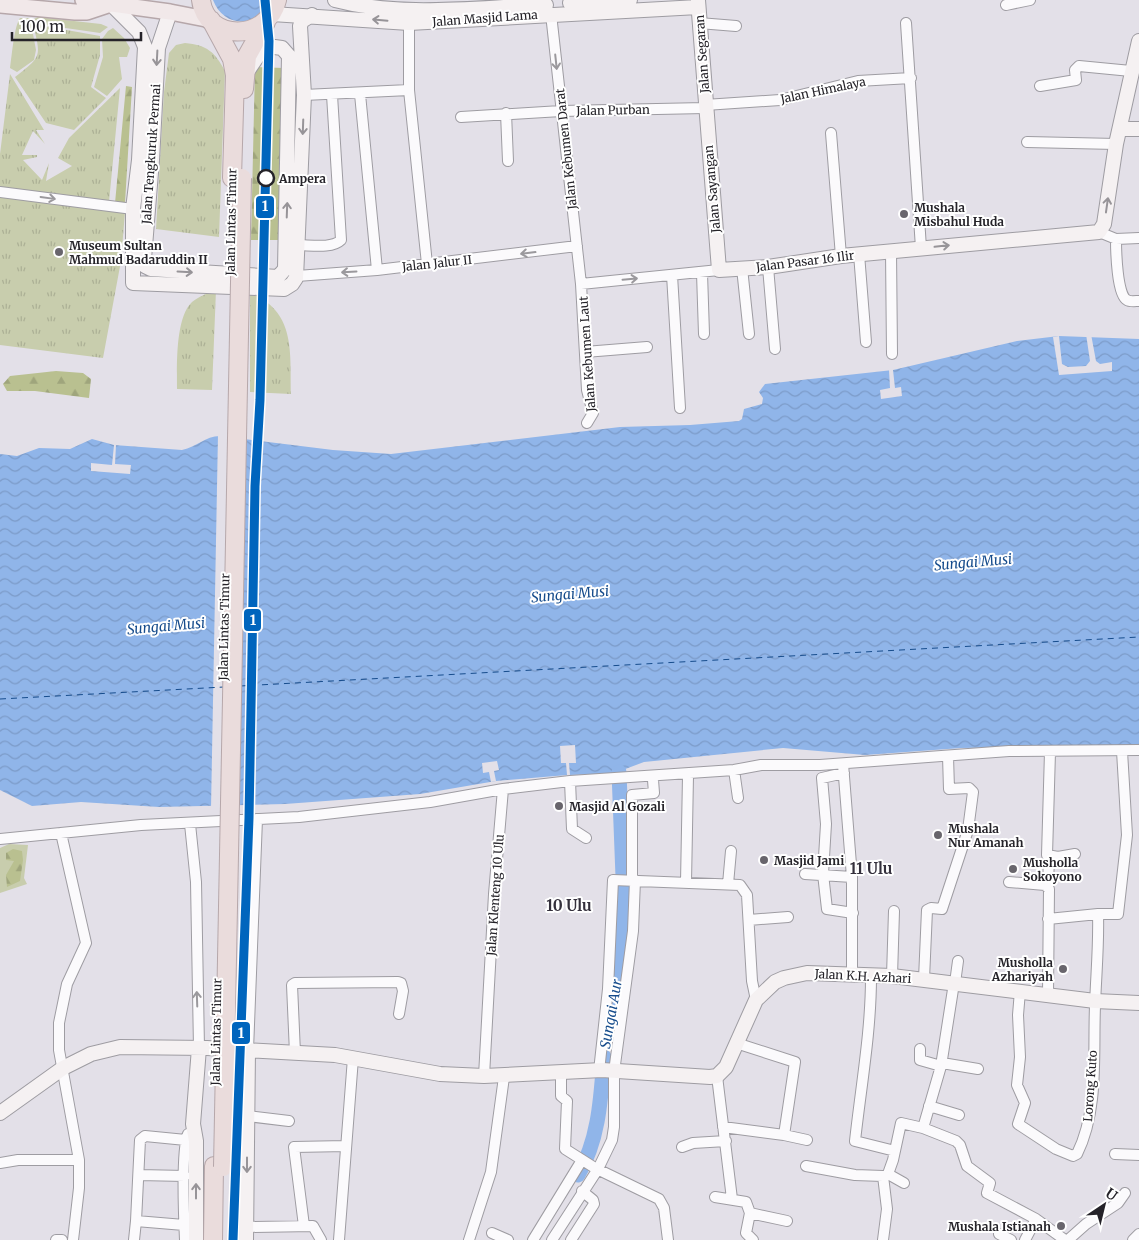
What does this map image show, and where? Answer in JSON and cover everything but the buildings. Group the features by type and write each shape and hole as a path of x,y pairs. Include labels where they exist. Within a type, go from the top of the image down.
{"highway":[{"name":"Jalan Lintas Timur","path":"201,0 232,59 235,75 237,178 219,1167 213,1240"},
{"name":"Jalan Lintas Timur","path":"237,178 247,56 271,12"},
{"path":"211,20 218,26 238,32 248,31 271,12"},
{"name":"Jalan Lintas Timur","path":"219,1167 223,1240"}],"main road":[{"path":"83,0 141,8 171,6 211,20"},
{"path":"3,4 87,12 112,4"}],"street":[{"path":"336,17 337,0 356,6 419,10 457,4 550,6"},
{"path":"605,6 630,0"},
{"path":"1006,5 1030,0"},
{"path":"112,4 140,32 145,47 146,160 133,209 133,283 284,289 292,284 297,276"},
{"name":"Jalan Masjid Lama","path":"271,12 409,23 550,6 698,4"},
{"name":"Jalan Segaran","path":"698,4 705,107"},
{"name":"Jalan Tengkuruk Permai","path":"171,6 158,48 146,160 144,259 145,266 156,271 278,277 283,274 286,250 291,70 300,23 312,15"},
{"name":"Jalan Kebumen Darat","path":"550,6 581,284"},
{"path":"699,22 736,26"},
{"path":"409,23 409,90 427,264"},
{"path":"906,23 921,248"},
{"path":"1139,41 1116,144 1104,224 1099,232 1116,239 1139,238"},
{"path":"244,76 258,54 267,46 282,48 295,56"},
{"name":"Jalan Tengkuruk Permai","path":"295,56 304,95 297,276"},
{"path":"1040,86 1076,80 1075,70 1079,66 1131,71"},
{"name":"Jalan Himalaya","path":"705,107 780,100 858,81 911,78"},
{"path":"304,95 360,94 409,90"},
{"path":"360,94 377,270"},
{"path":"298,245 337,244 341,240 332,95"},
{"name":"Jalan Purban","path":"460,117 506,113 705,107"},
{"name":"Jalan Sayangan","path":"705,107 719,270"},
{"path":"506,113 508,161"},
{"path":"1120,129 1139,129"},
{"path":"831,133 841,256"},
{"path":"1026,142 1116,144"},
{"path":"0,192 133,209"},
{"name":"Jalan Pasar 16 Ilir","path":"581,284 768,267 841,256 1028,237 1099,232"},
{"path":"1116,239 1117,267 1124,297 1129,301 1139,301"},
{"name":"Jalan Jalur II","path":"297,276 377,270 577,246"},
{"path":"891,251 892,354"},
{"path":"859,254 866,342"},
{"path":"768,267 774,349"},
{"path":"742,268 749,334"},
{"path":"702,273 704,334"},
{"path":"672,276 680,408"},
{"name":"Jalan Kebumen Laut","path":"581,284 587,390 593,413 587,424"},
{"path":"585,352 647,347"},
{"path":"0,839 141,825 299,818 430,802 503,789 570,781 734,770 761,765 844,768 948,756 1009,752 1139,750"},
{"path":"1048,918 1118,914 1127,835 1122,751"},
{"path":"1048,994 1049,856 1046,852 1046,834 1050,752"},
{"path":"924,980 927,910 931,908 942,909 969,825 972,792 969,788 949,790 948,756"},
{"path":"844,768 822,778 826,824 828,909 853,913"},
{"path":"844,768 852,877 852,974"},
{"path":"734,770 738,798"},
{"path":"686,882 688,776"},
{"path":"607,1071 627,975 633,931 632,795 654,793 653,780"},
{"path":"570,781 572,829 586,838"},
{"name":"Jalan Klenteng 10 Ulu","path":"484,1076 494,894 503,789"},
{"path":"258,819 248,1050 246,1233 315,1226 321,1240"},
{"path":"184,1240 185,1176 193,1124 199,1048 196,882 190,824"},
{"path":"62,834 86,943 68,984 60,1009 59,1048 79,1160 79,1188 73,1240"},
{"path":"728,884 731,851"},
{"path":"1049,856 1075,854"},
{"path":"805,874 852,877"},
{"path":"552,1240 597,1169 614,1133 607,1071 612,882 632,880 686,882 740,885 744,888 747,895 752,981 756,1000"},
{"path":"1009,882 1048,886"},
{"path":"892,976 894,911"},
{"path":"1095,1001 1099,946 1098,914"},
{"path":"749,920 788,917"},
{"path":"922,1128 942,1064 958,961"},
{"path":"611,973 627,975"},
{"name":"Jalan K.H. Azhari","path":"717,1076 726,1067 756,1000 766,989 784,978 807,973 892,976 1095,1001 1139,1003"},
{"path":"870,976 871,1000 863,1064 864,1080 855,1141 895,1151"},
{"path":"295,1053 292,985 295,982 398,982 401,983 403,991 399,1014"},
{"name":"Lorong Kuto","path":"1020,991 1018,1014 1020,1057 1016,1085 1025,1103 1019,1127 1034,1137 1070,1155 1077,1154 1089,1119 1095,1001"},
{"path":"736,1043 792,1060 796,1064 784,1135"},
{"path":"0,1113 63,1068 103,1050 120,1047 199,1048 295,1053 353,1058 440,1074 504,1077 607,1071 695,1077 717,1076 732,1199"},
{"path":"920,1049 920,1060 978,1069"},
{"path":"339,1240 353,1058"},
{"path":"561,1074 561,1096 567,1101 565,1149 597,1169 659,1199 664,1208 668,1240"},
{"path":"469,1240 491,1172 504,1077"},
{"path":"929,1106 959,1114"},
{"path":"247,1116 289,1121"},
{"path":"884,1240 887,1209 885,1175 895,1151 901,1123 922,1128 959,1143 967,1166 990,1183 987,1193 1036,1219 1067,1240 1086,1224 1118,1203 1125,1194"},
{"path":"724,1127 807,1140"},
{"path":"134,1240 140,1140 142,1137 191,1140"},
{"path":"191,1140 196,1240"},
{"path":"682,1147 693,1143 726,1140"},
{"path":"304,1226 294,1146 346,1146"},
{"path":"1115,1154 1139,1155"},
{"path":"0,1163 18,1160 79,1160"},
{"path":"533,1240 582,1160"},
{"path":"806,1166 855,1175 885,1175 904,1183"},
{"path":"139,1175 185,1176"},
{"path":"571,1240 595,1202 582,1191"},
{"path":"716,1196 746,1202 750,1213 746,1233 753,1240"},
{"path":"750,1213 787,1221"},
{"path":"1025,1240 1036,1219"},
{"path":"136,1221 184,1225"},
{"path":"492,1233 508,1240"},
{"path":"999,1234 1011,1240"},
{"path":"1133,1240 1139,1234"},
{"path":"56,1240 62,1240"}],"green space":[{"path":"38,17 101,24 108,27 100,33 38,24 34,19"},
{"path":"20,18 30,18 36,50 34,60 17,72 10,68 15,34"},
{"path":"33,24 100,36 100,55 91,87 106,98 74,130 46,123 15,77 35,60 37,55 38,50"},
{"path":"113,28 124,38 130,48 127,57 119,57 122,79 107,96 94,87 103,57 102,39"},
{"path":"185,43 210,51 218,59 225,71 219,237 156,229 164,92 169,53 176,45"},
{"path":"255,67 284,68 278,240 251,240"},
{"path":"10,74 44,130 36,130 45,144 33,131 22,155 37,155 37,157 23,160 42,180 49,163 46,181 72,166 58,158 69,138 120,88 109,202 0,189 0,154"},
{"path":"126,86 132,87 125,203 115,203"},
{"path":"0,196 125,212 121,261 103,358 0,345"},
{"path":"216,290 212,390 177,389 178,343 182,319 186,309 192,302"},
{"path":"250,293 265,301 276,310 283,322 290,348 291,394 250,392"},
{"path":"56,371 83,373 91,379 89,398 35,391 7,391 3,384 10,376"},
{"path":"9,844 28,845 24,878 27,884 0,893 0,848"},
{"path":"13,849 22,851 23,860 20,881 7,887 6,875 14,861 6,860 6,853"}],"water":[{"path":"213,0 270,0 258,16 250,20 241,21 225,16"},
{"name":"Sungai Musi","path":"1059,336 1139,339 1139,745 961,748 865,755 783,748 644,762 612,774 567,775 496,781 420,794 285,804 159,807 81,802 32,806 0,790 0,454 17,456 39,448 70,449 92,439 114,445 182,450 215,436 220,436 333,450 391,454 620,427 690,425 739,421 742,419 744,409 762,404 763,398 759,392 765,384 893,370 1017,341"}],"pier":[{"path":"1086,334 1091,334 1096,361 1100,364 1112,362 1112,371 1059,375 1053,337 1059,336 1062,364 1068,367 1086,366 1090,361"},
{"path":"889,370 893,370 895,388 901,387 902,396 881,399 880,390 890,388"},
{"path":"218,434 246,437 239,808 211,808"},
{"path":"114,445 116,445 115,464 131,465 130,474 91,471 91,463 112,465"},
{"path":"575,745 576,763 569,763 570,775 567,775 566,763 561,763 560,746"},
{"path":"497,761 499,770 494,771 496,781 491,782 489,772 483,773 482,763"}],"waterway":[{"name":"Sungai Aur","path":"606,1034 622,953 624,903 619,772"},
{"name":"Sungai Aur","path":"578,1175 585,1162 595,1133 604,1057"}],"ferry route":[{"path":"240,686 1139,637"},
{"path":"0,699 224,687"}],"transit line":[{"name":"1","path":"233,1240 249,818 255,486 260,400 269,41 265,0"}],"place":[{"name":"Ampera","path":"266,178"},
{"name":"Mushala Misbahul Huda","path":"904,214"},
{"name":"Museum Sultan Mahmud Badaruddin II","path":"59,252"},
{"name":"Masjid Al Gozali","path":"559,806"},
{"name":"Mushala Nur Amanah","path":"938,835"},
{"name":"Masjid Jami","path":"764,860"},
{"name":"Musholla Sokoyono","path":"1013,869"},
{"name":"Musholla Azhariyah","path":"1063,969"},
{"name":"Mushala Istianah","path":"1061,1226"}],"district":[{"name":"11 Ulu","path":"871,868"},
{"name":"10 Ulu","path":"569,905"}]}
